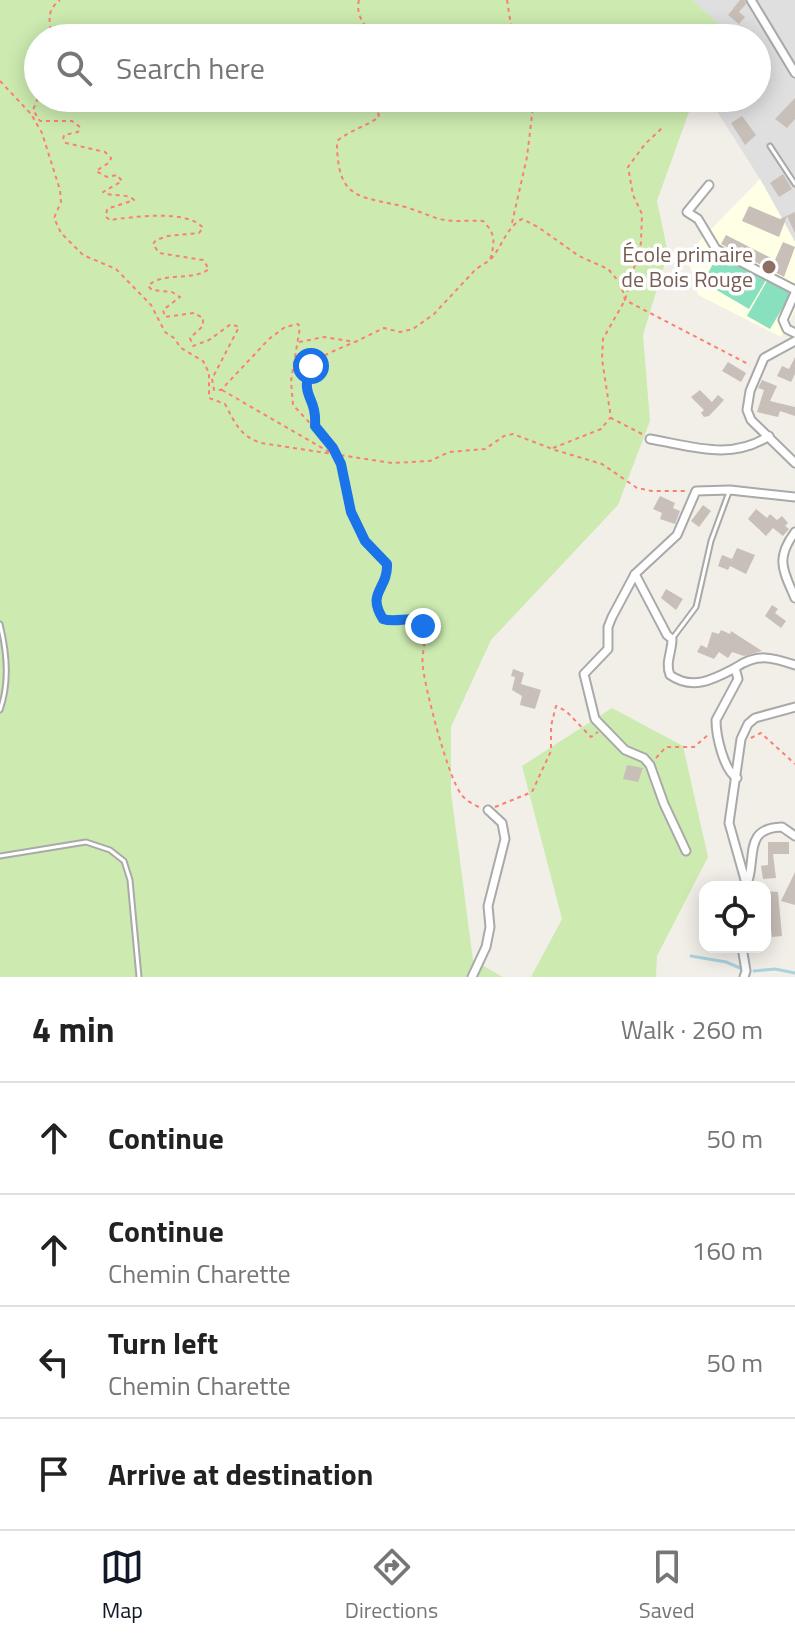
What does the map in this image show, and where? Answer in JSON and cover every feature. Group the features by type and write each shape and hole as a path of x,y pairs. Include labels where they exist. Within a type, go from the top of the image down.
{"street":[{"path":"751,0 765,24"},
{"path":"771,33 795,73"},
{"path":"709,185 687,212 698,219 716,249 795,292 783,320 787,329 795,333"},
{"path":"795,341 769,354 750,391 747,410 751,420 795,463"},
{"path":"650,439 724,451 750,448 769,436"},
{"path":"686,851 650,765 644,758 625,750 595,719 584,674 608,649 608,627 635,574 677,535 696,491 730,490 795,497"},
{"path":"795,532 784,549 782,565 795,598"},
{"path":"635,574 641,579 667,635 672,639 668,670 675,679 709,682 745,661 767,656 795,665"},
{"path":"735,668 738,679 716,720 716,728 729,772 737,778"},
{"path":"747,881 729,823 741,739 748,724 755,718 792,708"},
{"path":"472,977 486,947 490,927 488,906 505,839 502,823 488,810"},
{"path":"748,881 752,844 757,837 775,827 782,827 795,836"},
{"path":"743,953 744,977"}],"lane":[{"path":"770,146 795,184"},
{"path":"672,639 696,607 711,541 730,490"},
{"path":"0,624 7,653 4,699 0,710"},
{"path":"792,708 795,716"},
{"path":"0,856 86,842 110,850 124,861 130,880 139,977"}],"path":[{"path":"50,24 50,9 60,0"},
{"path":"359,0 357,5 363,24"},
{"path":"507,0 511,24"},
{"path":"0,81 24,107"},
{"path":"29,112 42,133 60,190 61,202 54,218 61,233 83,255 116,269 151,305 165,332 181,348 203,361 209,373 209,398 225,404 238,429 246,437 261,443 392,463 430,461 449,452 490,448 495,442 513,434 602,464 637,488 696,491"},
{"path":"34,112 40,121 72,121 80,127 78,132 64,135 66,143 105,152 111,158 96,171 107,177 117,175 123,179 103,192 129,196 134,200 107,209 106,217 110,220 150,215 195,220 203,228 199,233 164,237 153,244 159,253 199,258 207,263 209,269 202,274 150,282 148,286 152,290 180,297 163,310 165,317 194,313 203,318 203,326 190,338 193,346 209,340 231,324 239,327 212,379 214,390 221,390 337,455"},
{"path":"378,112 379,117 367,126 350,130 337,141 337,158 347,186 367,201 407,208 446,221 483,221 493,231 495,244 490,260"},
{"path":"315,426 316,409 305,391 305,382 318,357 384,328 400,332 413,329 434,314 502,246 512,224 527,157 532,112"},
{"path":"611,418 602,359 603,339 625,300 641,243 642,214 633,195 628,167 663,127"},
{"path":"512,224 522,219 538,227 579,256 608,269 621,284 625,300 759,369"},
{"path":"221,390 269,339 285,327 298,324 290,395 293,405 315,426 337,455 351,512 365,541 387,564 386,578 376,594 376,606 383,619 419,620 426,635 423,671 449,767 462,795 476,806 488,810 532,792 551,751 552,718 556,706 566,711 591,737 598,734"},
{"path":"298,342 324,337 355,342"},
{"path":"611,418 650,439"},
{"path":"552,448 601,429 611,418"},
{"path":"650,765 666,747 694,747 716,728"},
{"path":"741,739 750,739 761,733 795,764"}],"shaded area":[{"path":"678,0 795,0 795,242 717,112 771,112 771,24 693,24"},
{"name":"École primaire de Bois Rouge","path":"760,179 795,242 795,311 781,337 698,295 687,254"}],"green space":[{"path":"0,0 692,0 719,24 24,24 24,112 689,112 657,201 668,253 643,335 650,421 618,505 491,640 451,727 451,792 473,960 503,977 0,977"},
{"path":"719,253 766,280 749,309 703,282"},
{"path":"767,281 791,294 770,329 747,316"},
{"path":"612,708 683,746 708,857 657,956 656,977 531,977 562,919 522,766"}],"building":[{"path":"740,0 745,0 746,4 739,12 745,17 739,24 728,15"},
{"path":"795,98 795,119 787,128 775,119"},
{"path":"742,116 756,135 745,145 731,123"},
{"path":"783,174 792,189 779,197 770,183"},
{"path":"749,206 780,219 795,212 795,233 787,216 779,237 742,221"},
{"path":"726,235 775,260 783,242 795,247 784,277 721,244"},
{"path":"795,357 795,374 791,382 777,376 782,366 789,369"},
{"path":"728,362 746,373 741,382 722,371"},
{"path":"762,380 777,386 770,401 795,407 795,416 780,411 778,417 757,412 764,390 758,388"},
{"path":"700,390 712,402 718,395 724,400 709,416 704,417 701,413 704,410 691,397"},
{"path":"660,496 675,503 673,508 680,511 675,524 660,519 662,513 653,509"},
{"path":"703,505 711,511 699,527 691,521"},
{"path":"756,509 767,518 770,514 777,520 782,516 789,529 783,536 773,528 766,536 748,519"},
{"path":"737,548 755,555 746,574 730,566 728,570 718,566 722,555 732,559"},
{"path":"666,589 683,599 676,610 661,598"},
{"path":"772,605 778,609 775,613 786,621 781,628 765,616"},
{"path":"721,630 730,634 731,631 762,651 744,656 732,652 728,658 719,652 714,659 697,652 701,645 707,648 712,632 719,634"},
{"path":"513,669 524,673 521,684 541,690 535,709 520,705 522,696 512,690"},
{"path":"627,765 643,768 638,782 623,779"},
{"path":"768,842 789,842 789,854 773,854 776,878 763,879 761,866 768,865"},
{"path":"795,872 795,905 781,901"},
{"path":"771,891 778,892 782,936 772,937"}],"waterway":[{"path":"691,956 726,962 740,968"},
{"path":"754,971 775,969 795,973"}],"place":[{"name":"École primaire de Bois Rouge","path":"769,267"}],"route":[{"path":"311,366 305,391 316,409 315,426 333,448 341,464 351,512 365,541 387,564 386,578 376,594 376,606 383,619 411,618 419,620 423,626"}]}
